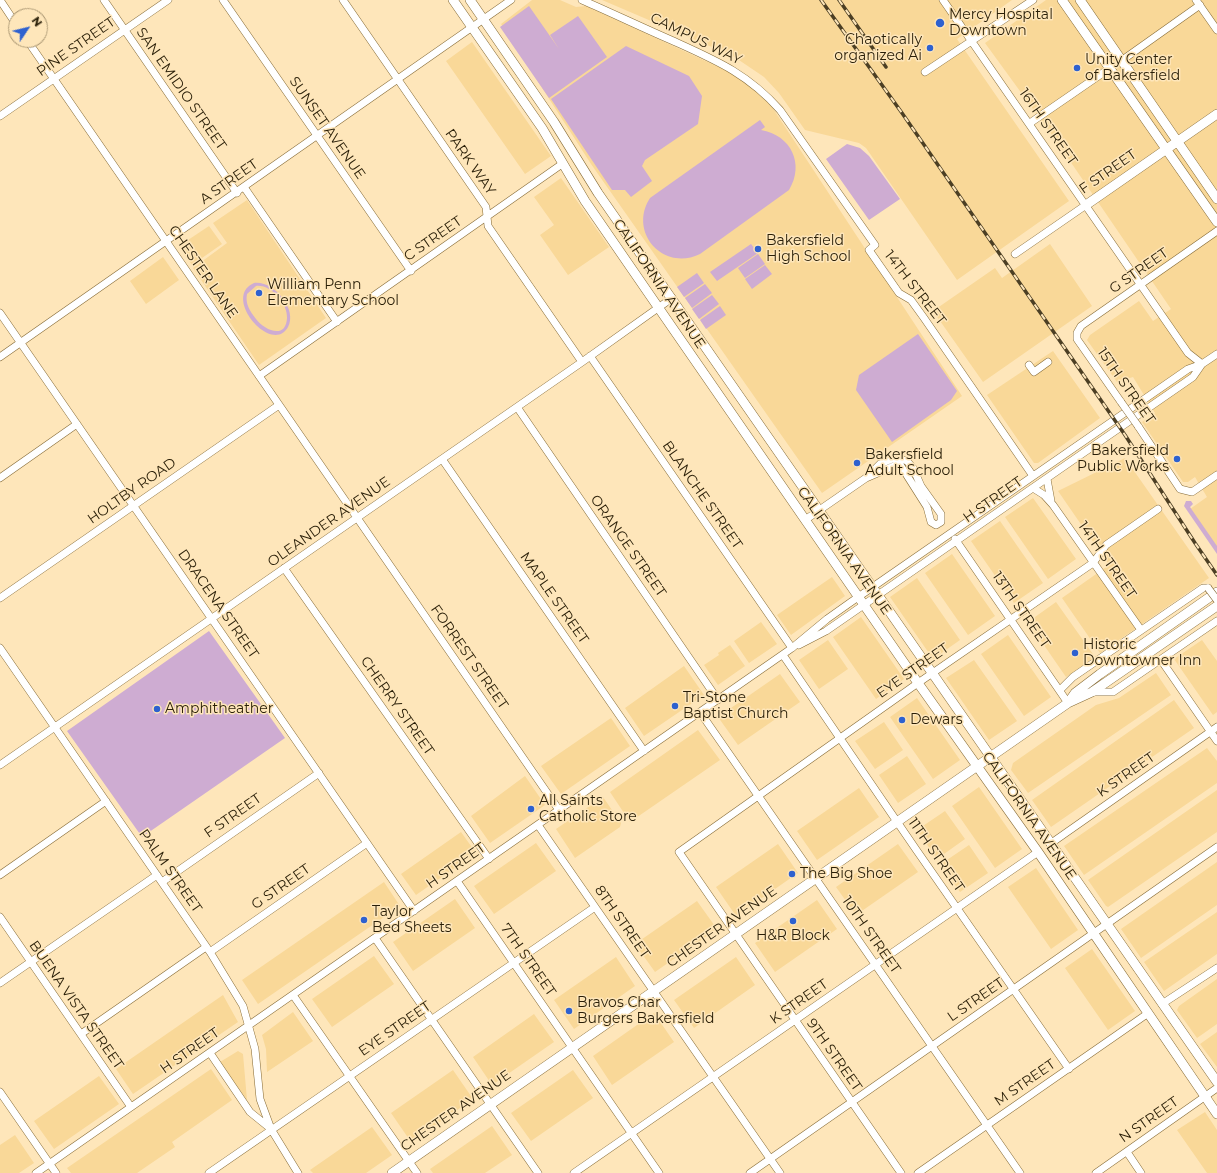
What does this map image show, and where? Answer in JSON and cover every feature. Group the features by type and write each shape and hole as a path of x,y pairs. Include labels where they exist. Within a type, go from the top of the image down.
{"main road":[{"name":"CALIFORNIA AVENUE","path":"453,0 542,128 585,201 858,597 1038,852 1147,1014 1217,1114"},
{"name":"CALIFORNIA AVENUE","path":"470,0 554,122 598,193 1217,1082"},
{"path":"1062,0 1217,222"},
{"path":"1080,0 1217,199"},
{"name":"F STREET","path":"1086,205 1217,114"},
{"name":"CHESTER AVENUE","path":"1068,703 1075,693 1213,590"},
{"name":"CHESTER AVENUE","path":"392,1173 1068,703 1092,692 1217,606"}],"street":[{"path":"0,0 8,12"},
{"name":"SAN EMIDIO STREET","path":"104,0 237,193"},
{"name":"PINE STREET","path":"0,116 168,0"},
{"name":"SUNSET AVENUE","path":"223,0 411,271"},
{"name":"PARK WAY","path":"342,0 486,207 488,226 582,362"},
{"path":"472,28 511,0"},
{"name":"CAMPUS WAY","path":"582,0 722,63 754,83"},
{"name":"16TH STREET","path":"943,0 1030,123 1185,348 1192,357 1202,364"},
{"path":"926,72 1033,0"},
{"path":"1121,61 1198,3 1217,30"},
{"name":"A STREET","path":"0,357 472,28"},
{"name":"CHESTER LANE","path":"33,48 357,518"},
{"path":"1030,123 1110,68"},
{"name":"14TH STREET","path":"754,83 780,110 875,245 869,250 899,293 911,300 1033,476"},
{"name":"C STREET","path":"259,376 562,164"},
{"path":"244,187 337,322"},
{"name":"F STREET","path":"1015,254 1086,205"},
{"name":"G STREET","path":"1077,333 1082,326 1217,231"},
{"name":"OLEANDER AVENUE","path":"0,765 672,298"},
{"name":"DRACENA STREET","path":"0,313 414,910"},
{"name":"15TH STREET","path":"1077,333 1077,340 1138,426 1180,489 1192,492 1217,475"},
{"name":"16TH STREET","path":"1185,348 1188,359 1188,369"},
{"name":"H STREET","path":"792,648 819,636 864,605 876,591 951,533 1188,369 1202,364 1217,354"},
{"name":"BLANCHE STREET","path":"590,356 792,648"},
{"path":"1029,365 1034,372 1048,362"},
{"name":"H STREET","path":"36,1173 783,655 827,619 858,597 876,591 957,541 1001,511 1193,377 1202,364"},
{"name":"HOLTBY ROAD","path":"0,598 279,405"},
{"name":"ORANGE STREET","path":"516,407 718,700"},
{"path":"0,478 77,424"},
{"path":"805,520 866,478 884,462 896,458 907,461 913,468 921,486 941,514 941,522 936,525 931,522 927,507 901,466 894,466 866,478"},
{"name":"MAPLE STREET","path":"442,459 644,751"},
{"path":"1001,511 1012,499 1031,484 1033,476"},
{"name":"14TH STREET","path":"1047,479 1048,492 1053,505"},
{"name":"14TH STREET","path":"1033,488 1044,495 1053,505 1141,630"},
{"name":"EYE STREET","path":"679,852 918,683 1093,563 1106,545 1158,509"},
{"name":"FORREST STREET","path":"357,518 559,810"},
{"name":"13TH STREET","path":"951,533 1068,703"},
{"name":"CHERRY STREET","path":"284,568 489,859"},
{"path":"1060,690 1073,677 1203,588 1213,590 1217,600"},
{"path":"1092,692 1113,692 1217,621"},
{"name":"PALM STREET","path":"0,648 208,949 239,998 249,1025 255,1049 260,1098 271,1130"},
{"name":"11TH STREET","path":"783,655 1069,1069"},
{"path":"1161,660 1217,742"},
{"name":"10TH STREET","path":"700,712 1020,1173"},
{"name":"K STREET","path":"1050,844 1217,727"},
{"name":"F STREET","path":"162,882 319,773"},
{"path":"0,875 106,801"},
{"name":"8TH STREET","path":"538,824 780,1173"},
{"name":"G STREET","path":"81,1034 367,843"},
{"name":"L STREET","path":"750,1173 1217,846"},
{"name":"9TH STREET","path":"679,852 901,1173"},
{"name":"K STREET","path":"574,1173 1038,852"},
{"path":"0,983 157,875"},
{"name":"7TH STREET","path":"457,881 659,1173"},
{"name":"EYE STREET","path":"209,1173 595,907"},
{"name":"BUENA VISTA STREET","path":"0,917 131,1107"},
{"path":"375,938 538,1173"},
{"path":"1162,1004 1217,968"},
{"path":"293,995 416,1173"},
{"name":"M STREET","path":"918,1173 1147,1014"},
{"path":"210,1052 250,1112 271,1130 298,1173"},
{"name":"N STREET","path":"1096,1173 1217,1088"},
{"path":"0,1092 56,1173"},
{"path":"1127,1152 1141,1173"}],"shaded area":[{"name":"Bakersfield High School","path":"532,0 560,0 576,7 586,6 734,74 751,87 772,107 962,396 822,493 591,164 501,24"},
{"path":"602,0 1012,0 957,39 1069,201 957,280 866,148 859,143 805,130 779,93 764,77 733,56"},
{"path":"1046,0 1217,0 1217,549 1190,509 1207,497 1195,477 1188,482 1183,482 1142,422 1155,413 1133,377 1117,382 1087,340 1090,335 1139,301 1153,321 1171,309 1057,142 985,43"},
{"path":"529,6 559,49 550,35 578,16 607,57 549,98 500,27"},
{"path":"472,42 551,156 525,174 446,61"},
{"path":"626,46 689,76 702,96 698,124 645,160 642,166 652,181 631,197 625,190 612,190 551,99"},
{"path":"760,120 765,127 761,130 780,138 787,144 792,152 796,170 794,180 789,190 700,254 686,258 673,258 662,253 653,246 646,235 643,224 644,211 650,198"},
{"path":"847,144 860,148 869,156 900,199 869,220 826,159"},
{"path":"561,178 609,247 568,275 540,235 554,225 534,197"},
{"name":"William Penn Elementary School","path":"247,200 326,318 259,365 193,268 227,243 213,223"},
{"path":"209,226 222,244 192,265 179,246"},
{"path":"751,244 758,253 717,281 710,272"},
{"path":"1050,244 1092,306 983,382 933,311 995,268 1002,278"},
{"path":"758,254 765,264 745,278 738,268"},
{"path":"163,257 179,280 146,304 130,281"},
{"path":"765,265 772,274 752,289 745,279"},
{"path":"697,273 704,283 684,297 677,287"},
{"path":"254,283 261,283 269,286 282,297 290,312 290,320 288,327 281,334 271,334 262,330 253,321 246,311 243,300 245,290","holes":["256,286 262,286 278,296 285,307 287,313 286,325 279,331 274,331 264,327 256,319 248,307 247,294"]},
{"path":"705,284 712,293 692,308 685,298"},
{"path":"712,295 719,304 699,319 692,309"},
{"path":"720,306 726,315 706,329 700,320"},
{"path":"918,334 957,391 951,400 892,442 856,390 859,375"},
{"path":"1053,351 1100,418 1038,463 1034,463 987,395"},
{"path":"1125,458 1209,578 1100,653 1062,598 1109,565 1058,491"},
{"path":"1033,498 1076,559 1048,579 1005,517"},
{"path":"1186,501 1191,501 1193,504 1190,507 1217,546 1217,554 1184,506"},
{"path":"1000,521 1043,583 1014,603 971,541"},
{"path":"952,554 995,616 968,635 925,573"},
{"path":"832,577 845,596 791,635 777,615"},
{"path":"917,578 960,640 933,659 890,597"},
{"path":"1056,602 1095,657 1066,677 1028,622"},
{"path":"861,617 904,679 876,699 833,637"},
{"path":"761,622 777,644 749,663 734,641"},
{"path":"209,631 285,738 142,837 67,731"},
{"path":"1008,635 1051,697 1024,716 981,654"},
{"path":"828,640 848,669 819,689 799,660"},
{"path":"1202,640 1217,661 1217,712 1213,715 1174,659"},
{"path":"730,645 745,666 718,685 704,665 719,655 718,653"},
{"path":"974,660 1017,721 989,740 946,678"},
{"path":"684,666 704,695 644,736 625,708"},
{"path":"1156,673 1171,695 1028,793 1011,770 1013,763 1096,705 1119,698"},
{"path":"780,674 800,702 738,745 718,717"},
{"path":"917,698 960,760 933,779 890,717"},
{"path":"1174,700 1194,728 1051,827 1032,800"},
{"path":"611,718 630,746 561,794 541,766"},
{"path":"884,722 903,750 875,769 855,741"},
{"path":"698,730 720,760 630,822 610,792"},
{"path":"1207,748 1217,761 1217,783 1084,875 1064,846"},
{"path":"907,756 926,784 898,803 879,775"},
{"path":"525,776 545,805 490,843 471,816"},
{"path":"979,787 1022,849 995,868 952,806"},
{"path":"859,788 879,817 817,860 797,831"},
{"path":"1217,790 1217,832 1108,907 1106,906 1088,880"},
{"path":"603,797 621,823 620,827 575,858 556,829"},
{"path":"945,811 965,839 937,859 917,830"},
{"path":"461,832 476,853 416,895 401,874"},
{"path":"536,843 556,871 494,914 474,886"},
{"path":"778,844 798,873 736,916 716,887"},
{"path":"898,844 918,872 856,915 836,887"},
{"path":"969,845 988,873 960,892 941,864"},
{"path":"1217,862 1217,905 1141,958 1121,929"},
{"path":"1036,868 1078,930 1051,949 1008,887"},
{"path":"384,882 400,906 258,1004 242,980"},
{"path":"455,899 475,928 413,971 393,942"},
{"path":"817,900 837,929 775,972 755,943"},
{"path":"697,901 717,929 655,972 635,944"},
{"path":"1217,912 1217,954 1164,991 1144,962"},
{"path":"1092,949 1135,1011 1108,1030 1065,968"},
{"path":"374,956 394,984 332,1027 312,999"},
{"path":"616,957 635,986 574,1029 554,1000"},
{"path":"736,957 755,985 694,1028 674,1000"},
{"path":"1217,979 1217,1024 1197,1038 1177,1010 1179,1006"},
{"path":"223,995 238,1022 133,1094 116,1069"},
{"path":"293,1012 313,1041 267,1072 266,1049 262,1035"},
{"path":"654,1013 674,1042 612,1085 593,1056"},
{"path":"534,1014 554,1042 492,1085 473,1057"},
{"path":"1217,1032 1217,1067 1200,1044"},
{"path":"238,1051 243,1054 247,1100 220,1062"},
{"path":"211,1069 232,1100 172,1142 175,1147 137,1173 71,1173 67,1168"},
{"path":"453,1070 473,1099 411,1142 391,1113"},
{"path":"573,1070 593,1098 531,1141 511,1113"},
{"path":"99,1076 119,1104 54,1149 34,1121"},
{"path":"1205,1112 1217,1130 1217,1173 1207,1173 1177,1130"},
{"path":"492,1126 512,1155 485,1173 433,1173 430,1169"},
{"path":"372,1127 392,1155 366,1173 313,1173 310,1170"},
{"path":"15,1135 34,1163 19,1173 0,1173 0,1145"}],"railway":[{"path":"821,0 902,113 1125,435 1217,575"},
{"path":"839,0 886,67"}],"place":[{"name":"Mercy Hospital Downtown","path":"940,23"},
{"name":"Chaotically organized Ai","path":"930,48"},
{"name":"Unity Center of Bakersfield","path":"1077,68"},
{"name":"Bakersfield High School","path":"758,249"},
{"name":"William Penn Elementary School","path":"259,293"},
{"name":"Bakersfield Public Works","path":"1177,459"},
{"name":"Bakersfield Adult School","path":"857,463"},
{"name":"Historic Downtowner Inn","path":"1075,653"},
{"name":"Tri-Stone Baptist Church","path":"675,706"},
{"name":"Amphitheather","path":"157,709"},
{"name":"Dewars","path":"902,720"},
{"name":"All Saints Catholic Store","path":"531,809"},
{"name":"The Big Shoe","path":"792,874"},
{"name":"Taylor Bed Sheets","path":"364,920"},
{"name":"H&R Block","path":"793,921"},
{"name":"Bravos Char Burgers Bakersfield","path":"569,1011"}]}
